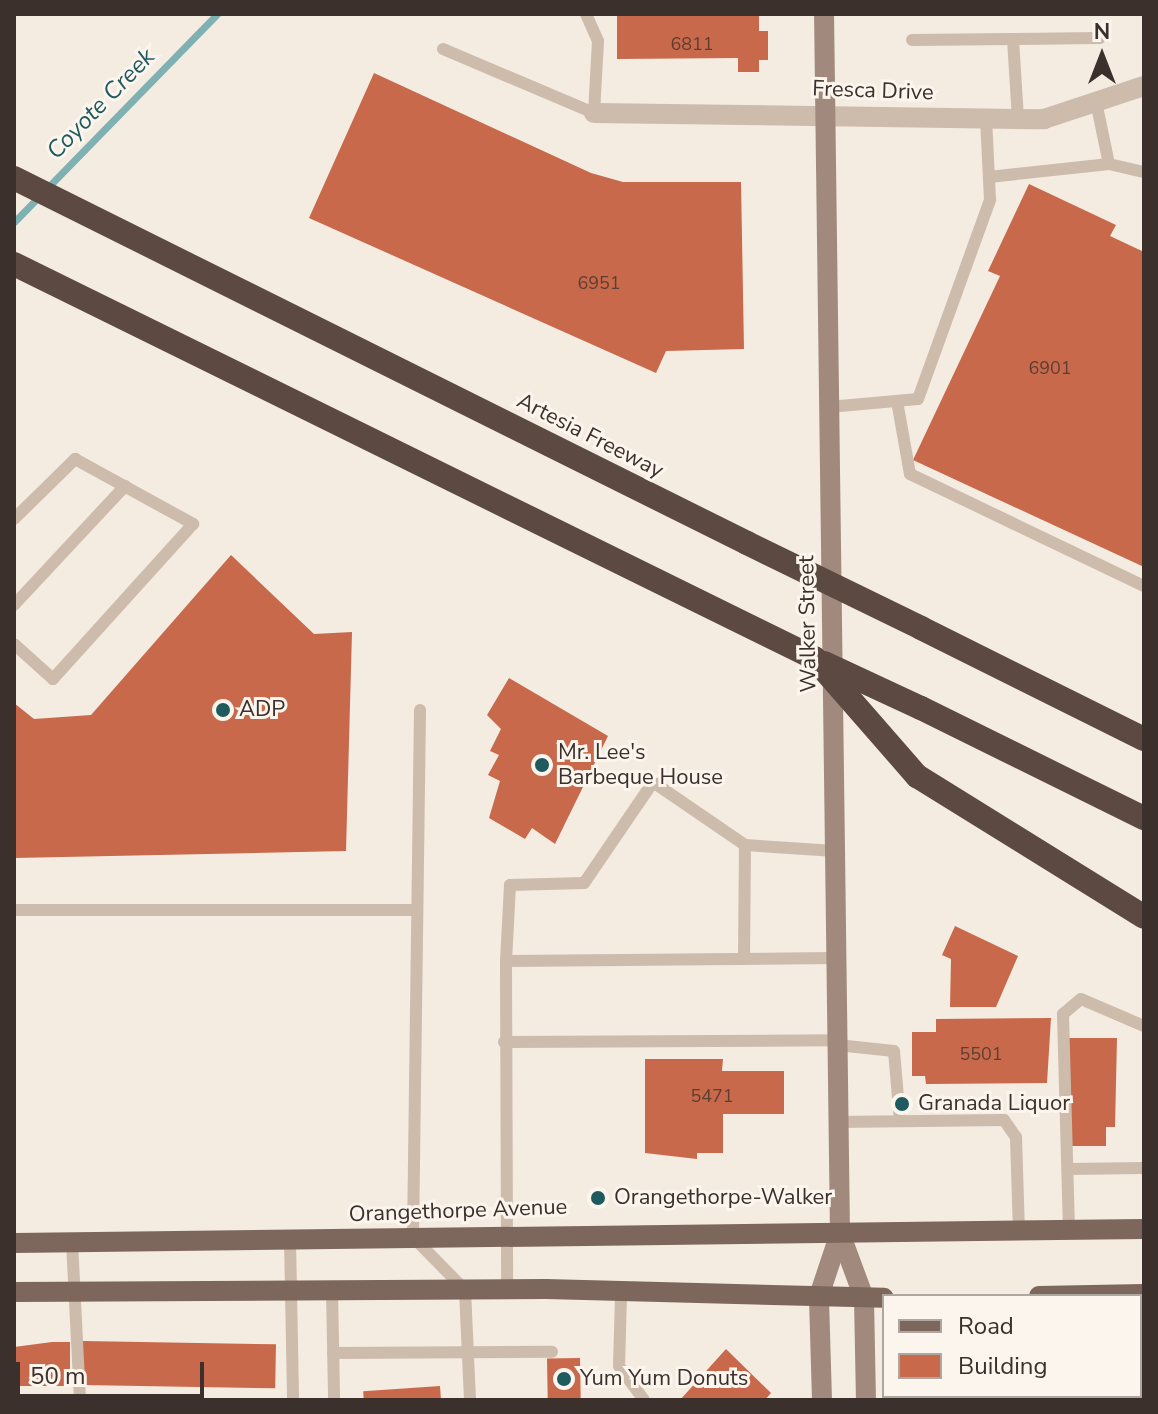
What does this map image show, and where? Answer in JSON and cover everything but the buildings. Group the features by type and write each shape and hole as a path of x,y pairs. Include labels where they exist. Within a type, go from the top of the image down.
{"highway":[{"name":"Artesia Freeway","path":"14,178 1144,739"},
{"path":"14,264 1144,818"},
{"path":"814,658 917,776 1144,917"}],"main road":[{"name":"Walker Street","path":"822,1400 819,1296 840,1233 824,14"},
{"name":"Orangethorpe Avenue","path":"14,1243 506,1233 1144,1229"},
{"name":"Walker Street","path":"840,1233 874,1298 866,1400"},
{"path":"14,1292 507,1289 621,1295 874,1298"},
{"path":"1106,1294 1140,1293"}],"street":[{"name":"Fresca Drive","path":"594,113 825,112 1044,119 1144,86"}],"lane":[{"path":"443,49 594,113 598,41 586,14"},
{"path":"912,40 1100,38"},
{"path":"1013,39 1018,119"},
{"path":"1096,102 1109,164"},
{"path":"829,407 918,399 990,200 986,119"},
{"path":"989,177 1109,164 1144,172"},
{"path":"897,401 910,474 1144,586"},
{"path":"14,519 75,459 193,524 53,679 14,644"},
{"path":"14,605 125,486"},
{"path":"420,710 413,1237 465,1290 470,1400"},
{"path":"507,1289 504,1042 510,885 584,883 653,782 745,845 835,851"},
{"path":"744,959 745,845"},
{"path":"14,910 415,910"},
{"path":"506,961 836,958"},
{"path":"1069,1230 1063,1014 1081,999 1144,1026"},
{"path":"504,1042 837,1043 894,1051 900,1121"},
{"path":"838,1122 1004,1120 1016,1137 1019,1231"},
{"path":"1068,1169 1144,1168"},
{"path":"290,1239 293,1400"},
{"path":"72,1242 80,1400"},
{"path":"332,1291 334,1400"},
{"path":"621,1295 619,1366 644,1400"},
{"path":"333,1353 552,1352"}],"waterway":[{"name":"Coyote Creek","path":"14,222 217,14"}],"place":[{"name":"ADP","path":"223,710"},
{"name":"Mr. Lee's Barbeque House","path":"542,765"},
{"name":"Granada Liquor","path":"902,1104"},
{"name":"Orangethorpe-Walker","path":"598,1198"},
{"name":"Yum Yum Donuts","path":"564,1379"}]}
